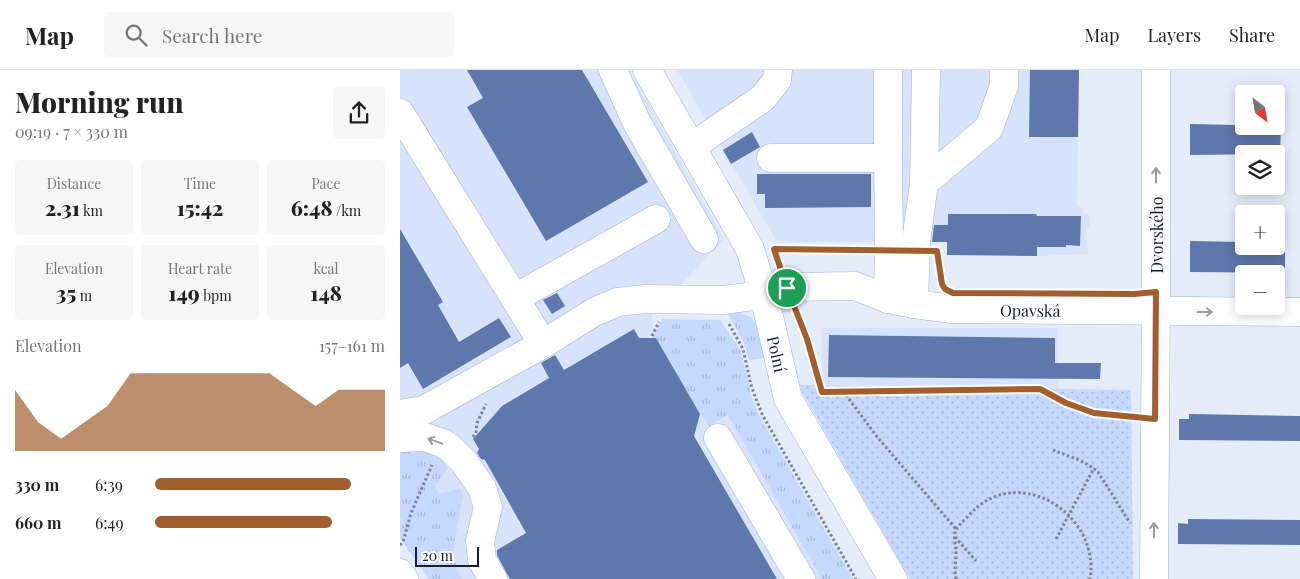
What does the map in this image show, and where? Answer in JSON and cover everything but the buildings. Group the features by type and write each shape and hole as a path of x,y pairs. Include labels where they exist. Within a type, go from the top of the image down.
{"street":[{"path":"613,70 637,123 704,239"},
{"name":"Polní","path":"647,70 776,292 788,399 893,579"},
{"path":"691,147 763,98 777,80 778,70"},
{"path":"888,70 889,250 901,301"},
{"path":"901,301 916,242 924,183 926,70"},
{"path":"924,183 989,128 1004,86 1004,70"},
{"name":"Dvorského","path":"1154,579 1156,70"},
{"path":"637,123 666,104"},
{"path":"400,113 542,344"},
{"path":"771,158 888,158"},
{"path":"515,298 656,219"},
{"name":"Opavská","path":"400,414 424,410 542,344 594,312 618,302 645,299 722,300 776,292 855,286 901,301 952,309 1300,312"},
{"path":"400,438 425,437 449,447 468,450 488,507 480,541 482,560 493,579"},
{"path":"718,438 801,579"},
{"path":"400,573 404,579"}],"path":[{"path":"771,242 774,249 776,292 807,339 822,392 1040,389 1066,403 1094,413 1155,419"},
{"path":"774,249 889,250"},
{"path":"843,391 878,438 956,529"},
{"path":"468,450 486,403"},
{"path":"477,426 480,431"},
{"path":"400,545 403,542 411,513 442,443"},
{"path":"1053,450 1094,468 1132,526 1154,537"},
{"path":"1056,539 1094,468"},
{"path":"956,579 954,574 956,529 979,505 1002,493 1029,492 1055,503 1069,515 1083,534 1091,556 1090,579"},
{"path":"955,536 976,561"}],"shaded area":[{"path":"400,70 629,70 724,239 651,316 657,340 686,325 849,579 429,579 400,538"},
{"path":"677,70 1079,70 1077,206 1082,208 1083,214 1089,214 1090,226 1086,227 1088,254 1037,256 947,255 948,242 777,242"},
{"path":"821,328 1058,328 1058,389 823,385"}],"green space":[{"path":"738,312 752,318 757,325 764,358 749,360 744,343 728,314"},
{"path":"662,319 720,320 741,351 752,398 760,417 853,579 822,579 728,415 709,426 700,414 656,338 653,338"},
{"path":"798,385 1131,390 1133,579 910,579"},
{"path":"400,449 438,451 448,469 435,485 439,494 460,489 463,495 453,550 459,575 462,579 429,579 400,538"}],"route":[{"path":"774,249 937,251 942,284 945,289 953,293 1134,294 1156,292 1155,419 1094,413 1066,403 1040,389 822,392 807,339 787,288 774,249"}]}
